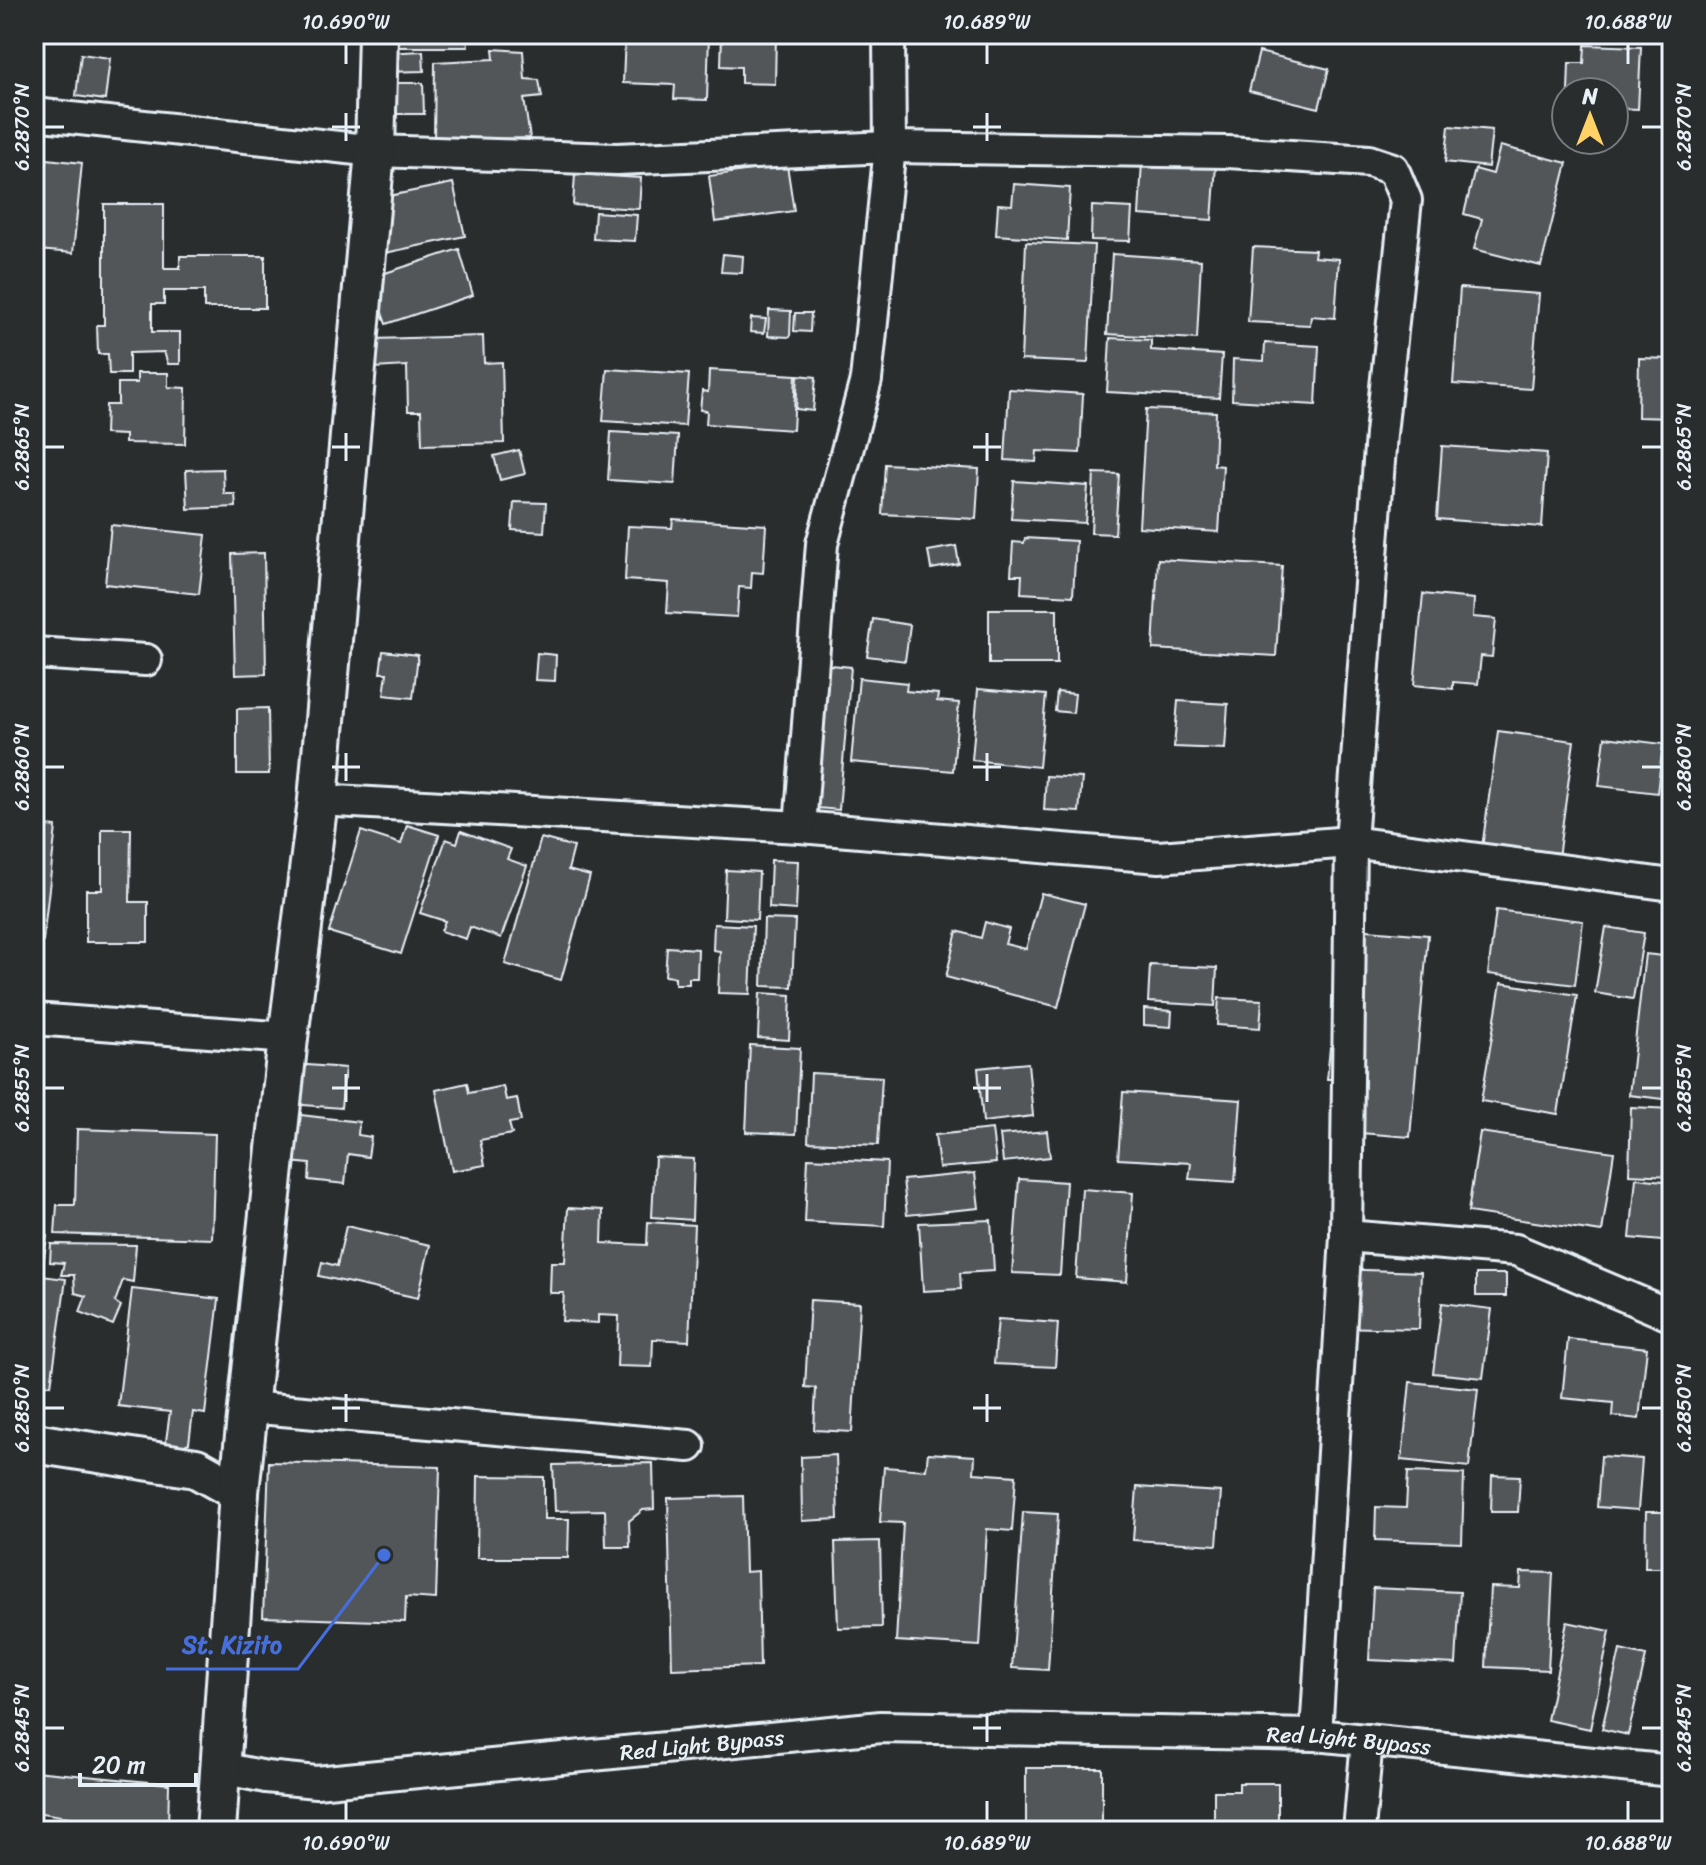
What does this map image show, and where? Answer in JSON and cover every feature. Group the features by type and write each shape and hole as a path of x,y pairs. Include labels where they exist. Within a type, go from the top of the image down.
{"street":[{"path":"216,1831 239,1492 288,1038 318,800 375,151 378,34"},
{"path":"800,827 822,544 866,380 890,147 889,34"},
{"path":"34,114 375,151 617,159 890,147 1228,152 1369,161 1393,169 1406,200 1381,434 1351,842 1346,1236 1316,1735"},
{"path":"34,653 146,660"},
{"path":"318,800 800,827 1159,857 1351,842 1672,885"},
{"path":"34,1019 288,1038"},
{"path":"1346,1236 1516,1250 1672,1316"},
{"path":"248,1407 689,1446"},
{"path":"34,1443 196,1468 239,1492"},
{"name":"Red Light Bypass","path":"221,1768 316,1782 881,1727 1316,1735 1672,1771"},
{"path":"1359,1831 1367,1740"}],"building":[{"path":"392,34 467,34 468,47 392,47"},
{"path":"515,34 545,34 544,38"},
{"path":"625,34 709,34 707,100 674,99 675,85 623,83"},
{"path":"722,34 776,34 775,84 741,83 741,67 721,66"},
{"path":"1144,34 1197,34 1196,42 1144,38"},
{"path":"1585,45 1641,47 1638,109 1630,109 1630,76 1569,76 1569,63 1584,63"},
{"path":"493,49 523,51 525,79 539,80 542,97 524,99 530,138 434,141 435,62 494,59"},
{"path":"423,51 424,71 384,72 384,53"},
{"path":"1259,52 1329,69 1319,108 1249,91"},
{"path":"81,54 110,58 105,100 76,96"},
{"path":"1664,60 1672,60 1672,90 1664,90"},
{"path":"383,83 423,83 424,114 384,114"},
{"path":"1449,126 1492,130 1488,167 1445,162"},
{"path":"1500,146 1567,163 1541,266 1474,249 1482,219 1464,214 1475,169 1493,174"},
{"path":"47,159 82,163 73,253 38,250"},
{"path":"1142,161 1216,165 1212,220 1139,215"},
{"path":"787,165 794,211 715,222 709,176"},
{"path":"575,174 641,178 639,209 573,205"},
{"path":"453,183 465,236 385,253 374,199"},
{"path":"1014,184 1070,188 1067,240 996,235 998,204 1012,205"},
{"path":"104,204 164,204 164,268 180,268 180,256 265,256 265,308 204,308 204,291 164,291 164,304 152,304 152,332 180,332 180,364 168,364 164,352 129,353 129,374 109,374 108,354 98,354 97,325 104,325"},
{"path":"1092,206 1132,208 1130,241 1091,240"},
{"path":"595,212 637,215 635,241 593,239"},
{"path":"1026,242 1094,245 1088,363 1021,360"},
{"path":"1253,247 1315,250 1314,257 1339,259 1335,318 1311,316 1310,325 1248,322"},
{"path":"459,249 473,295 386,324 370,278"},
{"path":"723,254 743,256 742,273 721,272"},
{"path":"1112,254 1201,260 1197,339 1107,334"},
{"path":"1460,288 1539,294 1531,389 1453,384"},
{"path":"769,310 791,311 790,337 768,336"},
{"path":"795,313 811,313 810,332 794,331"},
{"path":"751,318 766,319 764,333 750,332"},
{"path":"483,336 484,363 502,362 504,443 422,445 421,411 408,411 407,366 374,368 373,339"},
{"path":"1110,338 1151,340 1151,350 1222,355 1219,398 1107,392"},
{"path":"1265,343 1319,346 1316,405 1232,400 1233,359 1264,361"},
{"path":"1639,358 1672,359 1672,418 1638,417"},
{"path":"607,369 689,374 685,426 603,421"},
{"path":"709,370 796,375 793,430 706,424 707,411 700,410 702,391 708,392"},
{"path":"137,373 168,373 168,387 186,388 185,444 125,443 125,435 105,434 106,405 118,405 118,383 137,383"},
{"path":"798,375 816,377 813,411 796,409"},
{"path":"1009,389 1083,394 1080,453 1037,451 1036,462 1005,460"},
{"path":"1146,409 1216,412 1214,465 1223,466 1219,532 1139,527"},
{"path":"611,432 678,436 675,484 608,480"},
{"path":"1442,446 1547,453 1542,527 1437,519"},
{"path":"519,450 525,474 500,480 494,456"},
{"path":"885,464 979,469 976,519 882,514"},
{"path":"223,469 224,494 235,494 236,507 188,509 186,470"},
{"path":"1094,473 1119,474 1115,534 1091,533"},
{"path":"1014,481 1088,486 1085,523 1011,519"},
{"path":"514,502 546,503 544,532 512,530"},
{"path":"673,519 766,525 763,573 752,572 751,588 739,587 737,617 667,613 669,583 625,580 628,526 672,528"},
{"path":"111,525 206,535 199,594 105,584"},
{"path":"1025,538 1076,541 1073,596 1021,593 1022,575 1011,575 1013,542 1024,543"},
{"path":"956,546 959,564 931,569 928,551"},
{"path":"264,553 266,674 235,675 232,554"},
{"path":"1158,559 1282,566 1276,656 1153,649"},
{"path":"1423,594 1474,599 1473,617 1496,619 1492,657 1481,656 1478,684 1453,682 1453,689 1414,685"},
{"path":"989,609 1057,609 1057,664 989,664"},
{"path":"873,619 910,625 905,661 867,656"},
{"path":"383,651 418,655 413,698 384,695 387,673 380,673"},
{"path":"537,653 556,655 555,681 535,680"},
{"path":"820,664 851,667 839,810 807,807"},
{"path":"859,678 907,683 906,691 938,694 937,701 959,703 953,771 851,762"},
{"path":"978,689 1046,695 1039,767 972,760"},
{"path":"1057,692 1075,694 1073,713 1055,711"},
{"path":"1178,701 1228,704 1225,749 1174,747"},
{"path":"268,708 269,774 237,774 237,709"},
{"path":"1498,731 1574,741 1557,865 1481,855"},
{"path":"1605,737 1663,744 1657,793 1599,786"},
{"path":"1046,776 1082,778 1079,812 1044,810"},
{"path":"34,824 56,827 43,941 34,940"},
{"path":"407,825 439,835 401,954 329,932 361,831 401,844"},
{"path":"102,829 131,829 130,902 148,902 148,942 86,942 86,890 102,890"},
{"path":"461,831 511,849 507,859 527,866 501,938 470,927 466,939 441,931 445,921 420,913 446,839 457,843"},
{"path":"541,838 574,847 568,870 590,876 561,980 505,964"},
{"path":"771,860 798,861 796,910 769,908"},
{"path":"726,870 759,872 757,920 724,918"},
{"path":"1041,893 1085,904 1058,1007 946,977 957,931 981,938 985,922 1009,929 1005,944 1026,949"},
{"path":"1496,910 1583,921 1575,985 1488,974"},
{"path":"764,919 795,920 792,987 762,986"},
{"path":"714,924 753,926 750,994 718,993 720,951 713,950"},
{"path":"1606,927 1644,933 1633,999 1595,993"},
{"path":"1355,929 1428,935 1410,1137 1335,1131 1340,1079 1327,1079 1330,1047 1343,1048 1346,1019 1333,1018 1337,977"},
{"path":"667,947 698,949 697,978 689,978 689,984 675,984 675,977 665,976"},
{"path":"1645,954 1672,957 1672,1100 1629,1095"},
{"path":"1150,965 1217,968 1215,1006 1148,1002"},
{"path":"1501,983 1577,995 1558,1114 1481,1101"},
{"path":"760,993 791,995 789,1040 758,1038"},
{"path":"1219,998 1262,1000 1260,1028 1217,1025"},
{"path":"1144,1009 1172,1011 1171,1027 1144,1025"},
{"path":"750,1045 800,1048 796,1134 746,1132"},
{"path":"34,1055 43,1056 38,1111 34,1111"},
{"path":"1028,1063 1033,1116 983,1122 978,1068"},
{"path":"295,1064 345,1068 341,1108 291,1104"},
{"path":"811,1073 882,1077 878,1145 808,1142"},
{"path":"467,1083 469,1093 503,1086 506,1100 517,1098 521,1121 509,1123 512,1134 480,1140 485,1165 452,1171 436,1090"},
{"path":"1123,1092 1241,1100 1235,1182 1189,1179 1191,1163 1118,1159"},
{"path":"1631,1107 1672,1109 1672,1176 1629,1174"},
{"path":"284,1113 359,1122 358,1135 371,1137 368,1157 348,1154 345,1184 309,1180 310,1164 278,1161"},
{"path":"77,1129 215,1134 212,1239 55,1234 57,1205 75,1205"},
{"path":"992,1129 996,1163 939,1168 935,1135"},
{"path":"1047,1131 1050,1157 1003,1162 1000,1135"},
{"path":"1480,1132 1614,1152 1602,1232 1468,1212"},
{"path":"655,1157 694,1159 692,1220 652,1217"},
{"path":"808,1158 887,1162 884,1226 805,1222"},
{"path":"975,1173 979,1208 907,1215 903,1180"},
{"path":"1636,1178 1672,1182 1672,1242 1630,1238"},
{"path":"1019,1179 1066,1182 1060,1275 1012,1273"},
{"path":"1082,1189 1133,1193 1127,1282 1076,1278"},
{"path":"568,1208 603,1210 602,1243 647,1245 648,1222 694,1225 689,1341 653,1339 652,1367 617,1366 619,1316 598,1315 598,1323 562,1321 564,1293 550,1293 551,1262 565,1262"},
{"path":"991,1220 994,1271 960,1273 961,1289 923,1291 919,1223"},
{"path":"346,1226 430,1245 418,1298 319,1276 322,1262 337,1266"},
{"path":"34,1234 47,1236 43,1266 34,1265"},
{"path":"51,1244 136,1245 133,1282 123,1280 115,1302 121,1306 113,1325 80,1312 86,1296 75,1293 74,1275 61,1275 64,1263 50,1262"},
{"path":"1337,1269 1421,1272 1419,1329 1335,1327"},
{"path":"1476,1274 1506,1274 1506,1296 1476,1296"},
{"path":"34,1275 66,1279 51,1385 34,1382"},
{"path":"132,1289 219,1299 205,1414 193,1412 189,1443 176,1449 165,1448 170,1412 118,1406"},
{"path":"810,1300 860,1303 852,1432 814,1430 816,1388 805,1387"},
{"path":"1442,1303 1492,1309 1483,1378 1433,1373"},
{"path":"998,1319 1058,1323 1055,1367 994,1364"},
{"path":"1568,1339 1647,1348 1639,1419 1612,1416 1613,1403 1562,1398"},
{"path":"1410,1382 1478,1389 1469,1467 1402,1460"},
{"path":"928,1453 975,1456 974,1473 1016,1476 1012,1531 987,1529 980,1646 896,1641 903,1523 880,1522 884,1467 926,1470"},
{"path":"836,1455 838,1519 802,1521 801,1457"},
{"path":"1601,1456 1642,1459 1638,1510 1597,1507"},
{"path":"269,1462 440,1467 436,1599 406,1597 405,1622 263,1617"},
{"path":"653,1463 654,1509 643,1510 629,1521 630,1547 606,1547 605,1510 555,1511 553,1465"},
{"path":"1408,1472 1464,1474 1462,1543 1375,1540 1376,1507 1406,1508"},
{"path":"1492,1475 1520,1476 1518,1512 1491,1512"},
{"path":"478,1476 544,1477 544,1519 569,1519 568,1558 477,1558"},
{"path":"1137,1487 1221,1492 1217,1545 1133,1540"},
{"path":"743,1496 745,1572 758,1571 760,1666 672,1669 668,1498"},
{"path":"1023,1512 1058,1514 1048,1670 1012,1668"},
{"path":"1646,1512 1672,1512 1672,1568 1645,1568"},
{"path":"880,1541 882,1627 838,1628 835,1542"},
{"path":"1521,1572 1553,1573 1548,1670 1486,1667 1490,1587 1520,1588"},
{"path":"1373,1588 1460,1592 1456,1664 1369,1660"},
{"path":"1567,1622 1610,1631 1590,1729 1547,1720"},
{"path":"1620,1650 1646,1656 1628,1735 1602,1729"},
{"path":"1026,1768 1102,1768 1102,1824 1026,1824"},
{"path":"34,1771 169,1784 168,1831 95,1831 96,1821 34,1812"},
{"path":"1239,1783 1278,1783 1278,1831 1214,1831 1214,1791 1239,1791"}],"place":[{"name":"St. Kizito","path":"384,1555"}]}
